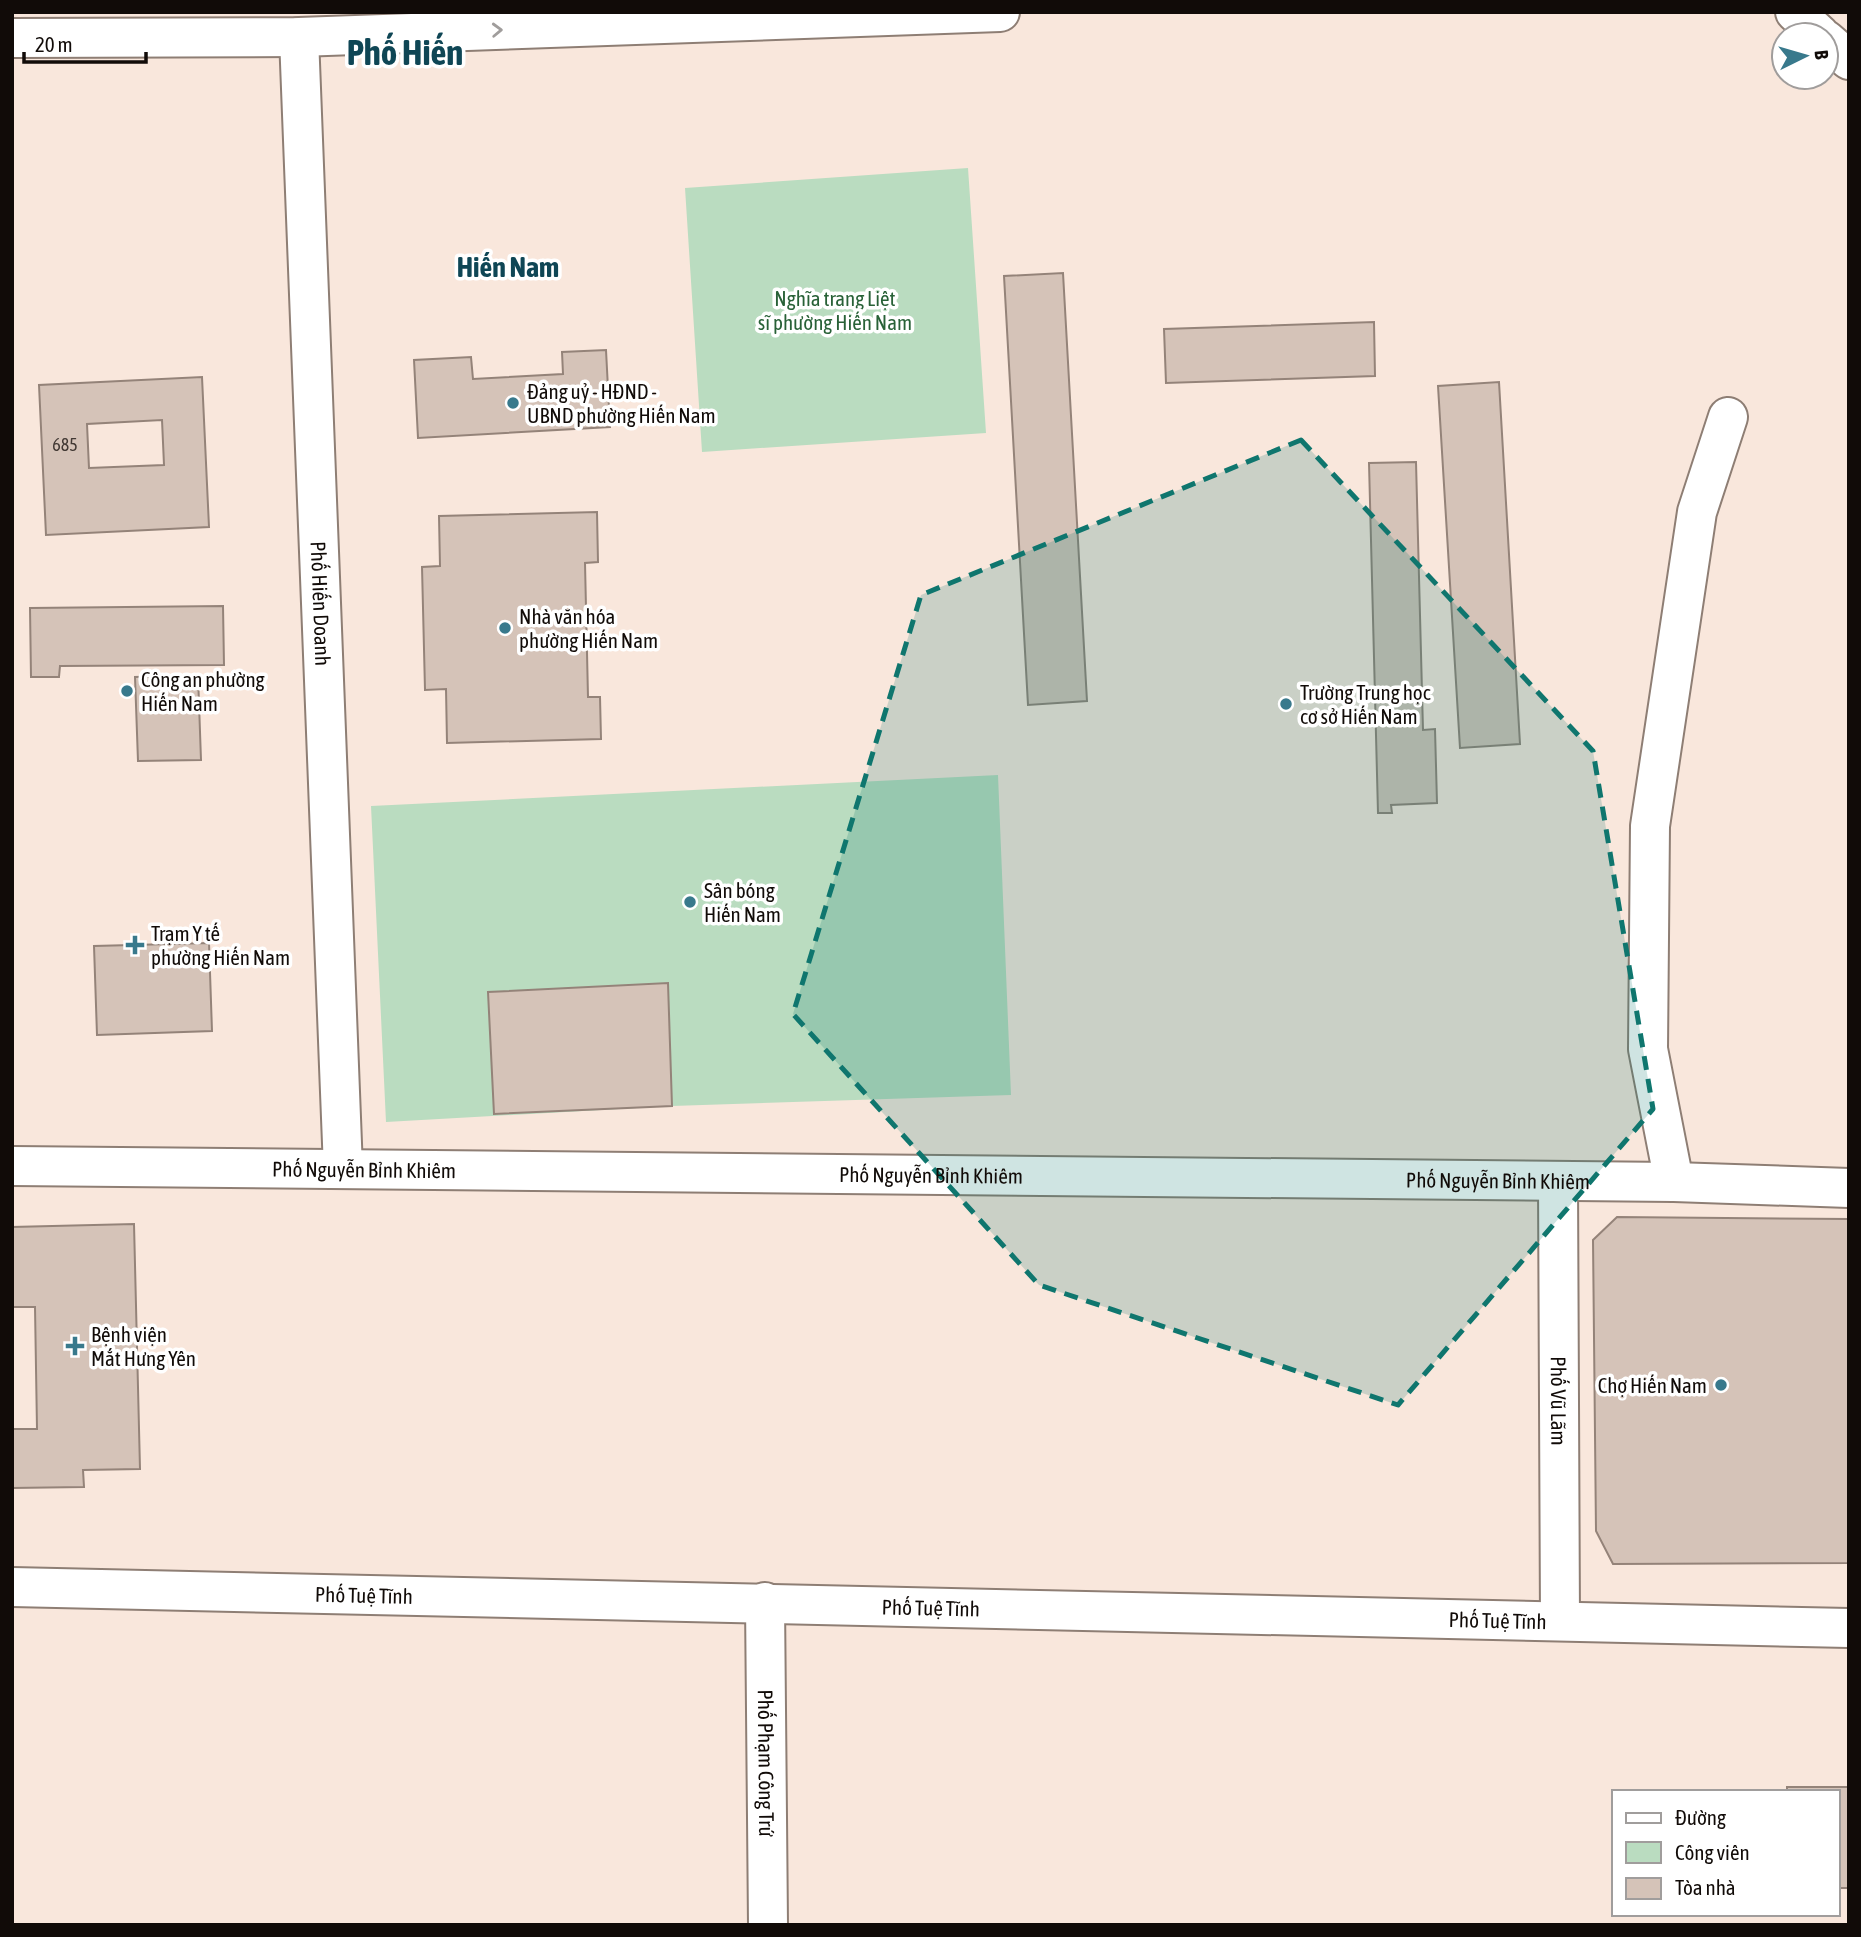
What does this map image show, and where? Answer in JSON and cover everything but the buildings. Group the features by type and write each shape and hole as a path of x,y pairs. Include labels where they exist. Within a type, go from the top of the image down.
{"main road":[{"path":"12,38 299,37 1000,12"},
{"name":"Phố Hiến Doanh","path":"299,37 343,1169"},
{"path":"1674,1182 1648,1049 1650,826 1697,512 1728,417"},
{"name":"Phố Nguyễn Bỉnh Khiêm","path":"12,1166 1674,1182 1849,1188"},
{"name":"Phố Vũ Lãm","path":"1558,1182 1560,1621"},
{"name":"Phố Tuệ Tĩnh","path":"12,1587 1849,1628"},
{"name":"Phố Phạm Công Trứ","path":"765,1602 768,1925"}],"highlighted area":[{"path":"1301,440 1593,751 1653,1109 1398,1405 1039,1285 793,1014 921,595"}],"green space":[{"name":"Nghĩa trang Liệt sĩ phường Hiến Nam","path":"968,168 986,433 702,452 685,188"},
{"name":"Sân bóng Hiến Nam","path":"998,775 1011,1095 672,1106 386,1122 371,806"}],"place":[{"name":"Đảng uỷ - HĐND - UBND phường Hiến Nam","path":"513,403"},
{"name":"Nhà văn hóa phường Hiến Nam","path":"505,628"},
{"name":"Công an phường Hiến Nam","path":"127,691"},
{"name":"Trường Trung học cơ sở Hiến Nam","path":"1286,704"},
{"name":"Sân bóng Hiến Nam","path":"690,902"},
{"name":"Trạm Y tế phường Hiến Nam","path":"135,945"},
{"name":"Bệnh viện Mắt Hưng Yên","path":"75,1346"},
{"name":"Chợ Hiến Nam","path":"1721,1385"}],"district":[{"name":"Phố Hiến","path":"405,52"},
{"name":"Hiến Nam","path":"508,267"}]}
